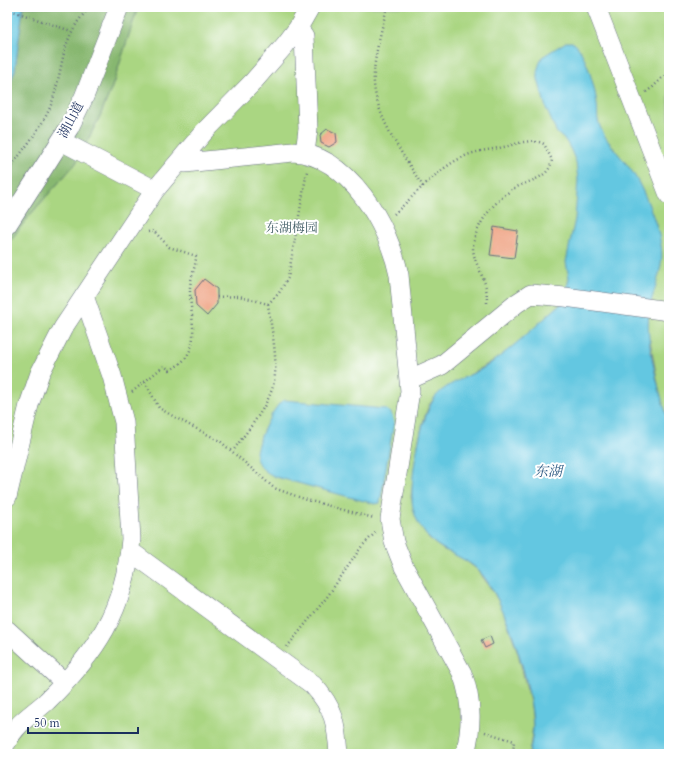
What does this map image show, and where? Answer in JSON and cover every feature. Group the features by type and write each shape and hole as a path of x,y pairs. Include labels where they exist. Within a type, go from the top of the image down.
{"street":[{"name":"湖山道","path":"7,225 60,141 84,96 118,7"},
{"path":"7,496 29,405 40,373 64,328 155,190 204,132 252,83 298,28 310,7"},
{"path":"596,7 669,196"},
{"path":"298,28 304,36 308,154"},
{"path":"60,141 155,190"},
{"path":"181,159 185,163 293,152 308,154 334,168 346,178 366,200 390,241 399,275 410,379 409,402 390,522 397,551 410,579 462,673 469,694 469,727 465,754"},
{"path":"410,379 432,371 442,365 517,303 531,294 669,311"},
{"path":"7,742 16,727 48,700 91,653 111,619 122,586 130,551 131,539 124,422 119,402 84,296"},
{"path":"130,551 313,685 325,698 336,723 339,754"},
{"path":"7,630 64,682"}],"path":[{"path":"7,172 43,120 51,103 66,44 71,31 90,7"},
{"path":"386,7 374,73 376,96 388,128 423,188"},
{"path":"7,9 71,31"},
{"path":"631,98 653,87 669,71"},
{"path":"382,225 447,166 462,157 474,152 493,150 536,141 544,144 549,152 551,163 545,173 506,195 482,222 476,232 473,248 486,288 488,327"},
{"path":"268,304 279,293 288,278 308,154"},
{"path":"119,402 164,366 170,370 180,365 191,352 193,332 190,287 196,256 169,247 154,231 149,231 146,233"},
{"path":"217,297 239,296 268,304"},
{"path":"233,451 264,406 274,382 274,354 268,304"},
{"path":"145,382 159,408 220,441 274,488 285,493 390,522"},
{"path":"278,658 327,597 362,546 376,532 390,522"},
{"path":"469,727 514,741 513,754"}],"green space":[{"path":"23,7 138,7 112,87 100,116 76,163 29,216 7,245 7,91 15,70"},
{"name":"东湖梅园","path":"138,7 669,7 669,423 660,395 650,340 562,303 506,353 437,395 429,405 418,443 411,497 422,528 429,539 444,550 460,556 478,570 494,593 503,610 518,653 531,706 533,726 529,754 7,754 7,245 29,216 76,163 100,116 112,87"}],"water":[{"path":"7,7 23,7 15,70 7,91"},
{"name":"东湖","path":"566,42 572,42 581,52 589,70 600,127 607,140 636,177 653,217 661,245 662,254 660,271 649,313 648,325 654,368 669,423 669,754 529,754 533,727 532,710 528,690 516,644 498,599 477,569 470,563 434,543 428,537 418,522 413,506 413,474 418,445 426,416 436,396 447,387 482,369 498,358 562,303 565,297 569,278 566,262 575,219 578,180 576,162 566,141 557,133 546,108 538,79 538,68 542,57"},
{"path":"284,400 385,409 391,413 394,422 380,503 375,504 276,477 261,467 257,462 256,453 261,436 275,409"}],"building":[{"path":"327,129 336,133 337,142 329,147 321,143 320,135"},
{"path":"494,227 518,231 514,258 490,255"},
{"path":"204,279 217,289 217,304 207,316 196,306 195,290"},
{"path":"490,636 493,644 485,648 481,640"}]}
